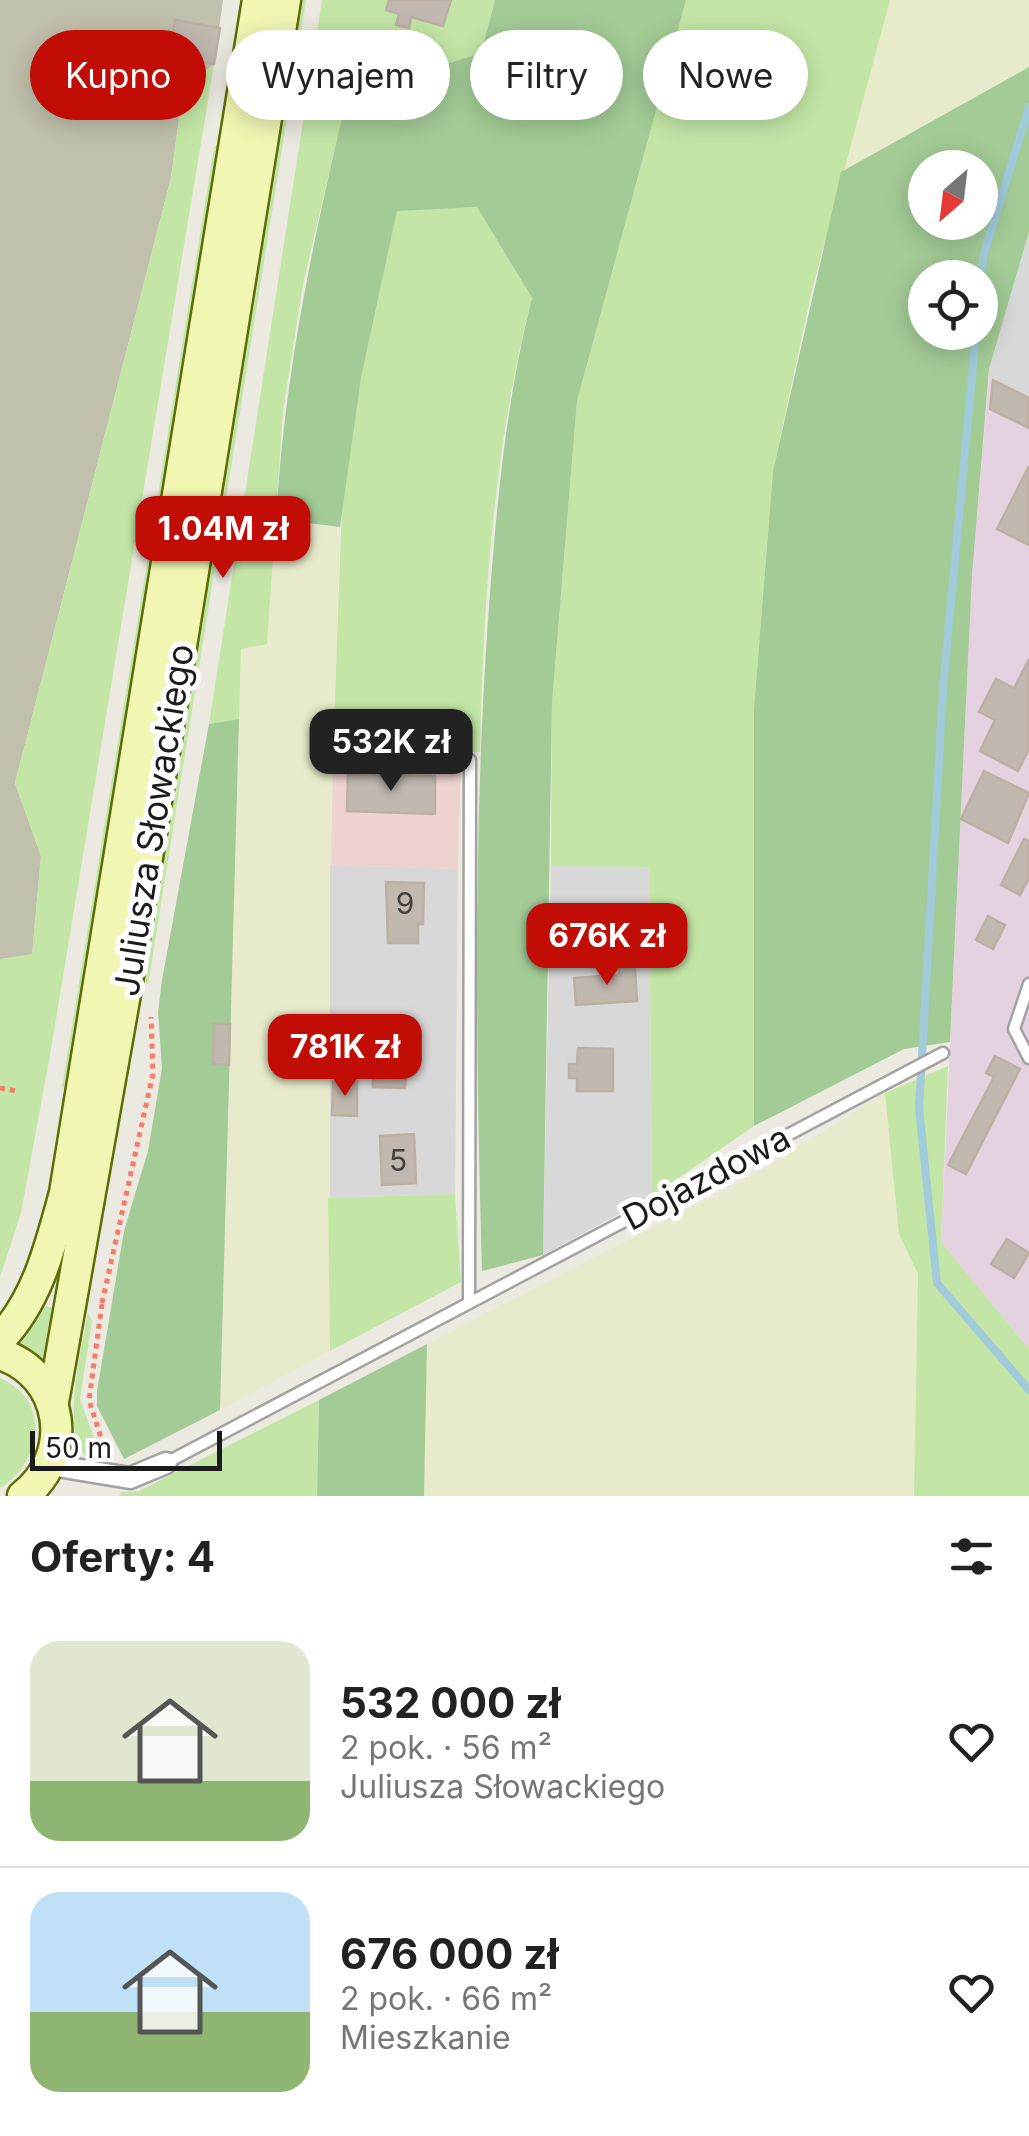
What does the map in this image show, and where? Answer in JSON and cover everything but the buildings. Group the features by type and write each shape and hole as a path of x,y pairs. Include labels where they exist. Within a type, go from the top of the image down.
{"main road":[{"name":"Juliusza Słowackiego","path":"0,1339 30,1297 65,1193 258,0"},
{"name":"Juliusza Słowackiego","path":"51,1465 58,1434 53,1402 74,1298 285,0"},
{"path":"0,1354 25,1366 53,1402"},
{"path":"23,1496 51,1465"}],"street":[{"name":"Dojazdowa","path":"51,1465 130,1478 166,1463"}],"lane":[{"path":"470,760 470,1301"},
{"path":"1029,984 1014,1029 1029,1058"},
{"name":"Dojazdowa","path":"166,1463 942,1053"}],"path":[{"path":"0,1088 16,1091"},
{"path":"74,1298 102,1303 89,1400 108,1461 106,1477"}],"shaded area":[{"path":"0,0 223,0 214,64 206,70 206,30 30,30 30,120 179,120 171,178 15,783 41,856 32,955 0,959"},
{"path":"890,0 1029,0 1029,67 841,172"},
{"path":"1029,232 1029,396 989,377"},
{"path":"989,377 1029,396 1029,1349 941,1243 972,576"},
{"path":"276,519 340,527 330,865 330,1351 220,1410 241,649 267,643"},
{"path":"333,751 461,755 458,869 331,865"},
{"path":"330,865 458,869 455,1194 328,1198"},
{"path":"551,866 649,866 652,1196 543,1255"},
{"path":"885,1093 899,1234 918,1274 914,1496 424,1496 427,1344 756,1174"}],"green space":[{"path":"300,0 306,0 301,30 295,30"},
{"path":"322,0 495,0 487,30 470,30 470,57 450,63 450,30 317,30"},
{"path":"495,0 686,0 678,30 643,30 643,120 653,120 577,401 552,703 543,1255 482,1271 477,953 483,714 502,465 514,381 532,298 477,207 397,211 361,378 340,527 276,519 286,410 302,306 342,120 450,120 450,63 470,57 470,120 623,120 623,30 487,30"},
{"path":"686,0 890,0 812,290 773,471 754,708 754,1126 652,1196 649,867 551,866 552,703 577,401 653,120 808,120 808,30 678,30"},
{"path":"214,64 206,112 206,70"},
{"path":"1029,67 1029,232 998,338 998,260 908,260 908,350 995,350 989,369 972,576 950,1042 904,1049 754,1126 754,708 773,471 841,172"},
{"path":"179,120 205,120 50,1055 21,1213 0,1277 0,959 32,954 41,856 15,783 171,178"},
{"path":"281,120 287,120 148,985 143,979"},
{"path":"303,120 342,120 303,284 283,411 267,644 241,649 239,719 209,724"},
{"path":"221,139 67,1085 62,1088 214,148"},
{"path":"477,207 532,298 508,409 493,523 480,752 333,751 342,506 361,378 397,210"},
{"path":"239,719 220,1410 124,1459 97,1406 97,1391 124,1231 148,1151 162,1068 158,1012 162,980 209,724"},
{"path":"948,1066 941,1242 1029,1349 1029,1496 914,1496 918,1274 899,1234 885,1093"},
{"path":"455,1194 461,1282 330,1351 328,1198"},
{"path":"43,1306 57,1309 48,1363 20,1344"},
{"path":"88,1313 92,1321 80,1399 94,1438 94,1462 83,1452 76,1437 74,1417 77,1371"},
{"path":"427,1344 424,1496 317,1496 319,1400"},
{"path":"0,1378 17,1388 28,1401 35,1432 25,1463 0,1488"},
{"path":"319,1400 317,1496 119,1496 121,1492 139,1491"}],"waterway":[{"path":"983,260 1029,107"},
{"path":"974,350 943,689 919,1108 937,1283 1029,1390"}]}
